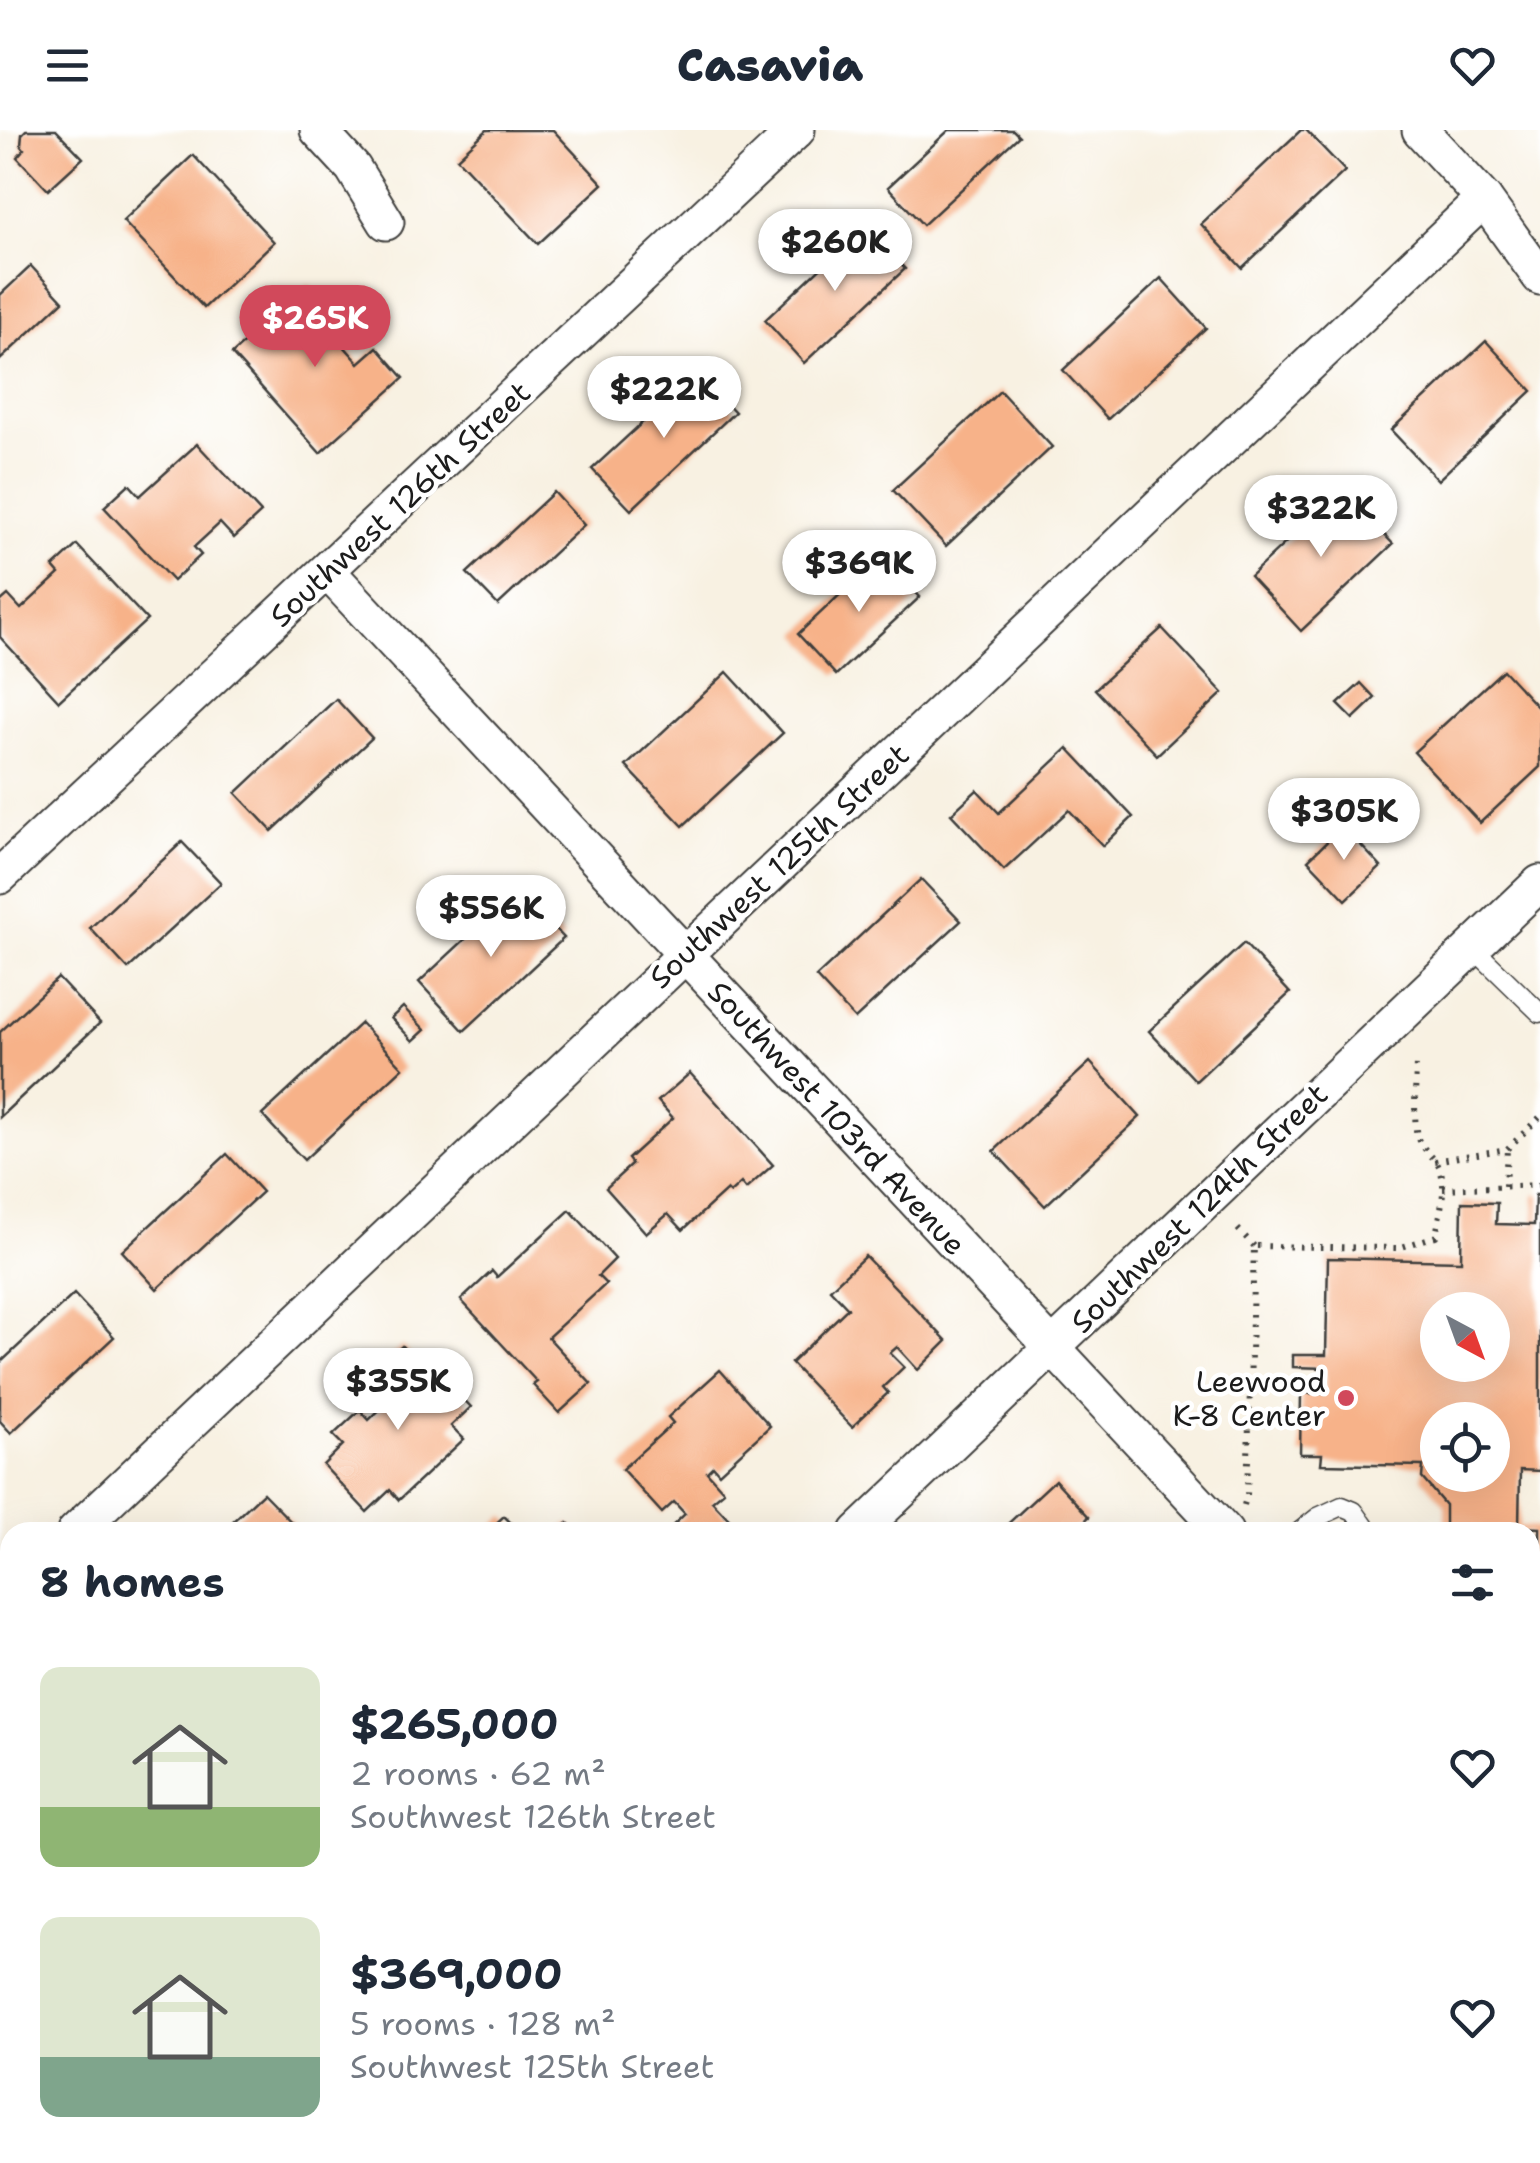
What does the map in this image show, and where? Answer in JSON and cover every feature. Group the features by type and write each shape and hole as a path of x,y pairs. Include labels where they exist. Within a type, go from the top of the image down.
{"street":[{"path":"318,130 353,168 386,222"},
{"name":"Southwest 126th Street","path":"0,876 797,130"},
{"path":"1420,130 1484,199 1540,277"},
{"name":"Southwest 125th Street","path":"86,1522 1484,199"},
{"name":"Southwest 103rd Avenue","path":"328,572 1052,1347 1235,1519"},
{"name":"Southwest 124th Street","path":"868,1522 1540,883"}],"lane":[{"path":"1472,948 1540,1014"},
{"path":"1313,1522 1342,1506 1354,1511 1362,1522"}],"path":[{"path":"1254,1246 1399,1248 1436,1236 1443,1189 1441,1169 1418,1139 1414,1122 1418,1105 1416,1059"},
{"path":"1435,1161 1507,1149 1540,1117"},
{"path":"1505,1186 1507,1149"},
{"path":"1443,1189 1540,1185"},
{"path":"1235,1519 1247,1496 1254,1246 1238,1229"}],"building":[{"path":"26,130 56,130 83,158 48,190 17,157 24,149 22,134"},
{"path":"487,130 553,130 603,184 538,244 457,158"},
{"path":"949,130 1013,130 1019,136 923,225 888,187"},
{"path":"1301,130 1306,130 1345,171 1242,268 1201,224"},
{"path":"193,155 274,242 204,308 123,221"},
{"path":"865,226 905,269 804,363 765,320"},
{"path":"31,266 63,301 0,360 0,295"},
{"path":"1161,278 1206,328 1108,419 1063,370"},
{"path":"309,285 337,316 326,326 359,363 377,347 404,378 320,453 232,354"},
{"path":"1486,341 1532,391 1438,480 1391,430"},
{"path":"697,372 735,412 631,510 592,469"},
{"path":"1000,391 1052,447 946,546 893,490"},
{"path":"197,444 261,513 234,538 220,523 194,547 201,555 173,581 104,507 129,484 140,496"},
{"path":"1342,490 1393,544 1301,631 1250,576"},
{"path":"554,492 584,525 498,605 467,573"},
{"path":"77,545 147,620 59,701 0,637 0,602 8,595 21,609 59,574 53,567"},
{"path":"881,556 920,597 836,675 798,634"},
{"path":"1162,628 1223,693 1157,755 1095,689"},
{"path":"1503,670 1540,710 1540,767 1480,823 1414,752"},
{"path":"727,672 783,733 683,826 626,766"},
{"path":"1361,683 1375,698 1353,719 1338,704"},
{"path":"336,699 372,738 272,831 236,793"},
{"path":"1068,748 1133,817 1103,846 1069,810 1004,870 951,814 977,790 999,813"},
{"path":"1343,826 1381,867 1346,900 1308,860"},
{"path":"182,842 221,883 128,969 90,928"},
{"path":"921,879 961,921 855,1019 816,977"},
{"path":"518,890 564,938 464,1031 419,982"},
{"path":"1244,943 1290,993 1196,1081 1149,1031"},
{"path":"58,978 100,1023 0,1117 0,1032"},
{"path":"403,1007 425,1030 413,1041 391,1018"},
{"path":"361,1023 403,1068 304,1160 262,1115"},
{"path":"1090,1062 1140,1117 1045,1206 994,1151"},
{"path":"690,1073 773,1165 746,1189 741,1183 730,1193 727,1190 683,1230 668,1214 646,1233 606,1188 632,1164 628,1159 673,1118 658,1101"},
{"path":"227,1154 262,1192 157,1289 122,1251"},
{"path":"1535,1195 1540,1195 1540,1471 1520,1470 1519,1522 1445,1522 1445,1505 1434,1492 1510,1492 1510,1402 1420,1402 1420,1466 1321,1464 1322,1454 1300,1454 1301,1393 1325,1394 1325,1368 1293,1367 1293,1355 1326,1355 1328,1258 1461,1261 1462,1202 1497,1203 1496,1224 1534,1225"},
{"path":"570,1210 615,1259 598,1276 606,1284 548,1337 591,1384 559,1413 533,1385 537,1382 461,1300 492,1271 497,1277"},
{"path":"865,1256 947,1341 918,1370 897,1347 890,1353 904,1367 883,1387 888,1393 852,1427 791,1363 848,1308 830,1289"},
{"path":"74,1294 114,1337 11,1433 0,1421 0,1363"},
{"path":"402,1346 423,1369 429,1363 471,1407 451,1426 464,1439 399,1500 390,1490 367,1512 323,1465 343,1445 333,1435 360,1410 369,1420 391,1399 369,1376"},
{"path":"720,1370 770,1426 719,1473 713,1466 707,1472 724,1491 712,1501 732,1522 676,1522 685,1514 674,1502 662,1513 622,1469 673,1423 668,1417"},
{"path":"1055,1480 1089,1517 1083,1522 1010,1522"},
{"path":"263,1493 291,1522 232,1522"}],"place":[{"name":"Leewood K-8 Center","path":"1346,1398"}]}
